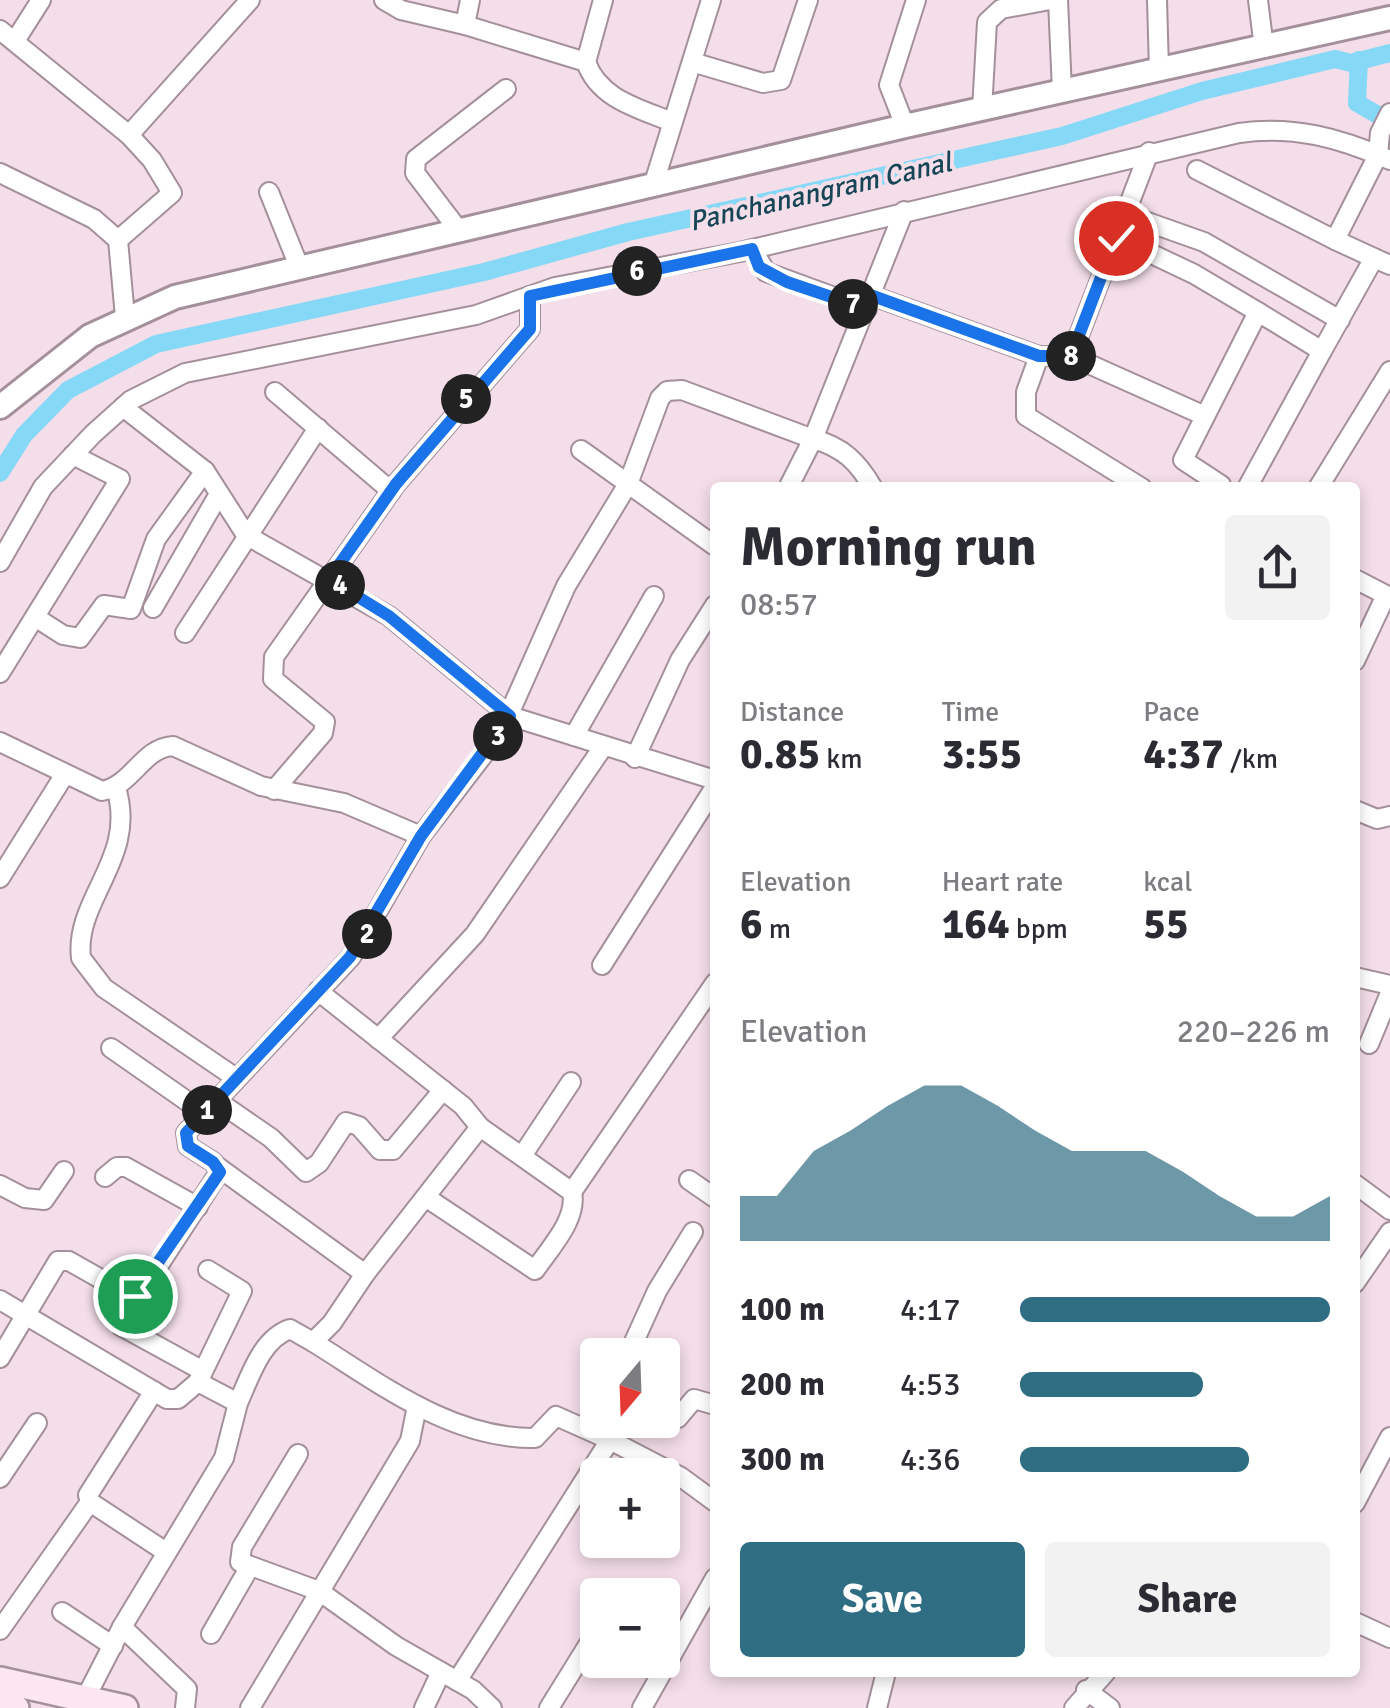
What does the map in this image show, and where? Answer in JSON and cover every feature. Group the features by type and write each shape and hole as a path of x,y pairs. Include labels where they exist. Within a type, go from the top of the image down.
{"main road":[{"path":"0,1680 125,1708"},
{"path":"0,1705 16,1708"}],"street":[{"path":"41,0 8,36 129,134 152,160 172,194 118,240"},
{"path":"129,134 250,0"},
{"path":"384,0 401,10 586,62"},
{"path":"464,25 470,0"},
{"path":"603,0 586,62 594,83 672,122"},
{"path":"652,186 711,0"},
{"path":"692,62 763,83 782,80 808,0"},
{"path":"905,126 890,84 916,0"},
{"path":"982,110 986,22 1001,8 1050,0"},
{"path":"1058,0 1062,91"},
{"path":"1157,0 1159,70"},
{"path":"1258,0 1264,48"},
{"path":"0,407 90,336 175,297 905,126 1390,18"},
{"path":"460,232 415,173 416,160 506,88"},
{"path":"1335,240 1384,158 1380,133 1390,113"},
{"path":"0,562 33,501 73,455 123,407 185,373 476,315 530,296 752,249 1239,132 1280,129 1322,135 1384,158"},
{"path":"1071,356 1150,152"},
{"path":"1197,170 1382,261 1340,320 1249,482"},
{"path":"0,173 94,219 118,240 125,317"},
{"path":"269,192 300,269"},
{"path":"791,482 813,439 904,211"},
{"path":"1126,214 1204,242 1340,320"},
{"path":"1116,238 1194,274 1322,352"},
{"path":"752,249 766,272 1039,356 1071,356 1205,416"},
{"path":"274,790 322,732 325,722 273,679 270,666 391,491 463,402 530,329 530,296"},
{"path":"1215,482 1183,460 1258,312"},
{"path":"1039,356 1026,392 1026,416 1132,482"},
{"path":"1322,482 1388,378"},
{"path":"365,1274 184,1141 372,927 421,836 510,716 566,586 628,484 654,408 672,389 846,454 866,470 871,482"},
{"path":"275,392 391,491"},
{"path":"123,407 204,471 246,536 389,616 510,716 710,781"},
{"path":"185,633 318,428"},
{"path":"581,450 710,542"},
{"path":"0,673 120,480 73,455"},
{"path":"35,617 63,635 80,638 104,605 131,608 156,539 204,471"},
{"path":"154,608 219,494"},
{"path":"1360,581 1388,595 1360,651"},
{"path":"574,736 654,596"},
{"path":"635,758 680,660 710,613"},
{"path":"0,742 102,791 116,788 152,752 173,746 274,790 344,803 421,836"},
{"path":"378,1039 475,934 603,747"},
{"path":"0,878 64,774"},
{"path":"116,788 122,809 122,834 84,932 82,958 104,988 236,1078"},
{"path":"602,965 710,791"},
{"path":"1360,812 1377,818 1390,816"},
{"path":"1360,979 1390,985"},
{"path":"572,1192 710,990"},
{"path":"318,991 444,1090 480,1127 572,1192 575,1205 535,1270 427,1198"},
{"path":"1369,1044 1390,993"},
{"path":"110,1048 271,1138 306,1172 319,1163 346,1122 359,1126 380,1150 393,1150 444,1090"},
{"path":"522,1156 571,1082"},
{"path":"313,1342 332,1323 365,1274 480,1127"},
{"path":"105,1178 117,1167 126,1167 198,1206"},
{"path":"218,1167 217,1178 122,1315 121,1326 238,1403"},
{"path":"0,1185 25,1198 44,1200 64,1171"},
{"path":"689,1180 710,1195"},
{"path":"1360,1188 1390,1210"},
{"path":"636,1338 656,1292 693,1232"},
{"path":"1360,1277 1390,1232"},
{"path":"0,1358 63,1258 135,1296"},
{"path":"0,1300 173,1400 201,1376 242,1290 208,1270"},
{"path":"85,1698 122,1627 224,1458 238,1403 256,1360 279,1333 290,1329 417,1406 470,1429 524,1438 542,1435 551,1419 563,1416 681,1477 710,1498"},
{"path":"0,1630 90,1502 91,1485 154,1391"},
{"path":"680,1416 694,1399 710,1404"},
{"path":"250,1708 410,1441 417,1406"},
{"path":"0,1478 37,1424"},
{"path":"1360,1493 1390,1437"},
{"path":"424,1708 610,1440"},
{"path":"298,1454 242,1548 240,1562 319,1592 492,1708"},
{"path":"90,1502 166,1552"},
{"path":"211,1634 248,1568"},
{"path":"642,1708 710,1587"},
{"path":"62,1612 113,1646"},
{"path":"1360,1624 1390,1638"},
{"path":"122,1627 188,1689 185,1708"},
{"path":"549,1708 580,1659"},
{"path":"877,1708 885,1677"},
{"path":"1074,1708 1100,1677"},
{"path":"1086,1690 1110,1708"}],"waterway":[{"name":"Panchanangram Canal","path":"0,473 24,435 68,390 156,344 484,272 628,232 1062,136 1202,91 1335,59 1351,63 1390,53"},
{"path":"1359,60 1357,103 1390,122"}],"route":[{"path":"135,1296 220,1172 213,1162 188,1146 184,1141 186,1133 350,957 372,927 421,836 510,716 389,616 329,579 396,484 530,329 530,296 581,282 752,249 754,260 766,272 867,309 873,296 1039,356 1071,356 1116,238"}]}
